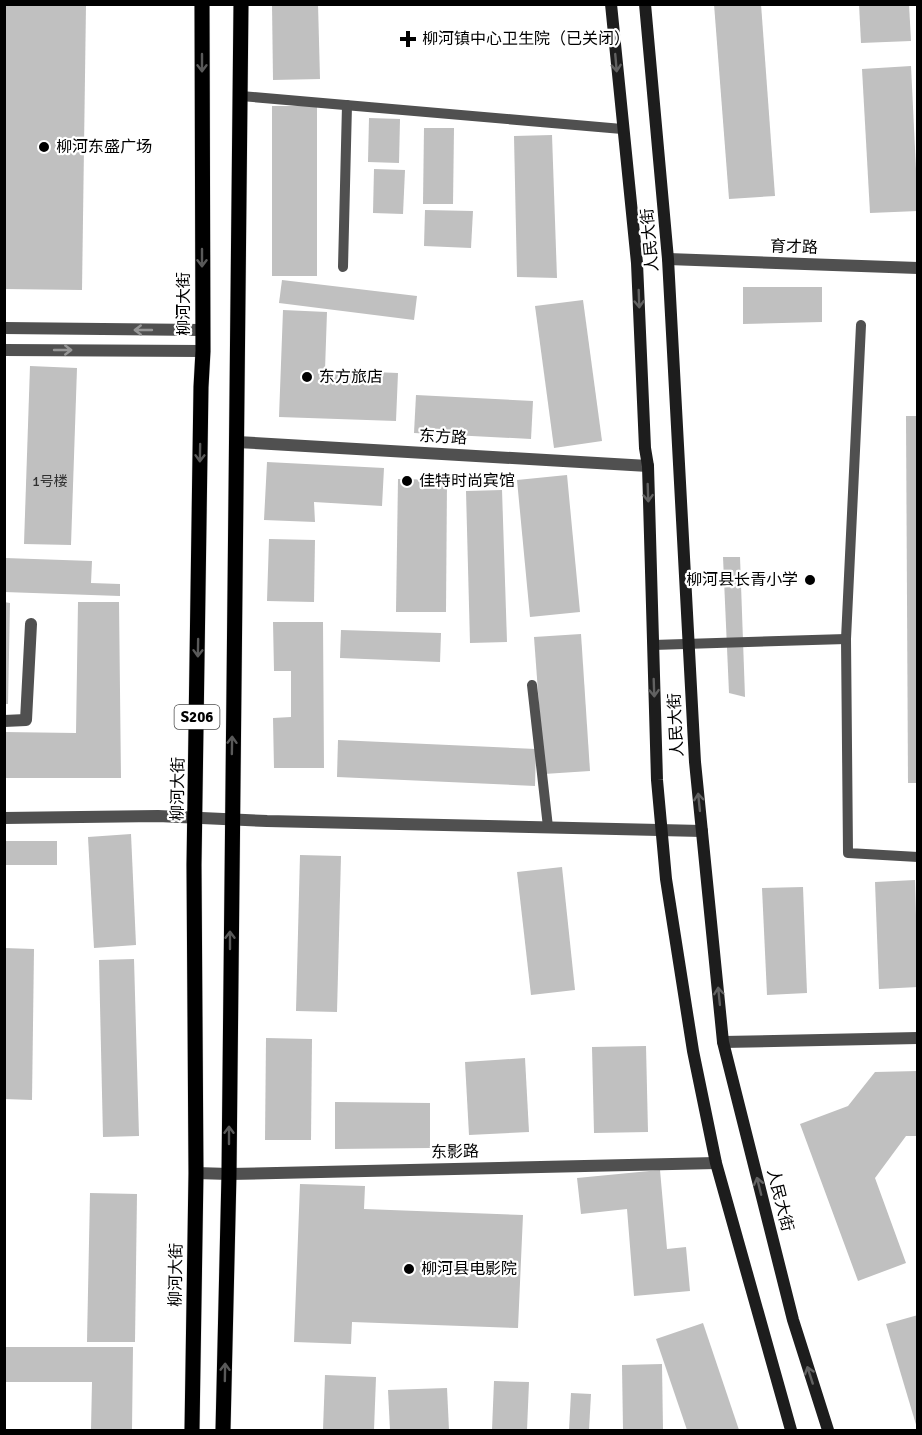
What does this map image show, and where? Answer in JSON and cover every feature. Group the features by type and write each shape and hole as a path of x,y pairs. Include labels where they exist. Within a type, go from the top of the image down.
{"main road":[{"name":"柳河大街","path":"192,1431 196,1173 195,819 203,351 201,330 202,4"},
{"name":"S206","path":"223,1431 229,1174 241,4"}],"street":[{"name":"人民大街","path":"611,4 637,262 645,448 648,466 657,780 666,879 693,1051 716,1162 791,1431"},
{"name":"人民大街","path":"645,4 668,259 695,762 723,1042 793,1320 828,1431"},
{"name":"育才路","path":"668,259 918,268"},
{"path":"4,328 201,330"},
{"path":"4,351 203,351"},
{"name":"东方路","path":"237,442 648,466"},
{"path":"4,721 26,720 31,624"},
{"path":"4,818 158,816 267,821 702,831"},
{"path":"723,1042 918,1038"},
{"name":"东影路","path":"196,1173 716,1162"}],"lane":[{"path":"241,96 622,129"},
{"path":"343,267 347,105"},
{"path":"861,325 846,639 848,854 918,857"},
{"path":"652,645 846,639"},
{"path":"532,685 548,827"}],"building":[{"name":"柳河东盛广场","path":"4,4 86,4 82,290 4,289"},
{"path":"272,4 318,4 320,79 273,80"},
{"path":"714,4 761,4 775,196 729,199"},
{"path":"859,4 909,4 911,41 861,43"},
{"path":"911,66 918,211 870,213 862,69"},
{"path":"272,106 317,106 317,276 272,276"},
{"path":"369,118 400,119 399,163 368,162"},
{"path":"424,128 454,128 453,204 423,204"},
{"path":"552,135 557,278 517,277 514,136"},
{"path":"374,169 405,170 403,214 373,213"},
{"path":"425,210 473,211 471,248 424,246"},
{"path":"282,280 417,296 414,320 279,303"},
{"path":"743,287 822,287 822,322 743,324"},
{"path":"583,300 602,441 554,448 535,306"},
{"path":"283,310 327,312 325,370 398,373 396,421 279,417"},
{"path":"30,366 77,368 71,545 24,544"},
{"path":"416,395 533,401 531,439 414,433"},
{"path":"906,416 918,416 918,783 908,783"},
{"path":"267,462 384,468 382,506 314,502 315,522 264,520"},
{"path":"567,475 580,612 530,617 517,480"},
{"path":"398,479 447,480 446,612 396,612"},
{"path":"502,490 507,642 470,643 466,491"},
{"path":"269,539 315,540 314,602 267,601"},
{"path":"723,557 740,557 745,697 729,693"},
{"path":"5,558 92,561 91,583 120,584 120,596 4,592"},
{"path":"4,602 10,603 8,704 4,704"},
{"path":"78,602 119,602 121,778 4,778 4,732 76,733"},
{"path":"273,622 323,622 324,768 274,768 273,718 291,717 291,671 274,671"},
{"path":"341,630 441,633 440,662 340,658"},
{"path":"581,634 590,771 544,774 534,637"},
{"path":"338,740 536,749 535,786 337,777"},
{"path":"131,834 136,945 94,948 88,837"},
{"path":"4,841 57,841 57,865 4,865"},
{"path":"300,855 341,856 337,1012 296,1011"},
{"path":"562,867 575,990 531,995 517,872"},
{"path":"915,880 918,987 879,989 875,882"},
{"path":"803,887 807,993 767,995 762,888"},
{"path":"4,948 34,949 32,1100 4,1099"},
{"path":"134,959 139,1136 103,1137 99,960"},
{"path":"266,1038 312,1039 311,1140 265,1140"},
{"path":"646,1046 648,1132 594,1133 592,1047"},
{"path":"525,1058 529,1132 469,1135 465,1062"},
{"path":"918,1071 918,1136 906,1136 875,1178 906,1263 858,1281 800,1124 848,1106 875,1072"},
{"path":"335,1102 430,1103 430,1148 335,1149"},
{"path":"660,1170 667,1249 686,1247 690,1291 634,1296 627,1209 581,1214 577,1178"},
{"name":"柳河县电影院","path":"300,1184 365,1186 364,1209 523,1215 518,1328 352,1322 351,1344 294,1342"},
{"path":"90,1193 137,1194 135,1342 87,1342"},
{"path":"918,1315 918,1428 917,1428 886,1324"},
{"path":"703,1323 739,1430 687,1430 656,1339"},
{"path":"4,1347 133,1347 132,1430 91,1430 92,1382 4,1382"},
{"path":"662,1364 663,1430 623,1430 622,1365"},
{"path":"325,1375 376,1377 374,1430 323,1430"},
{"path":"494,1381 529,1382 527,1430 492,1430"},
{"path":"447,1388 449,1430 390,1430 388,1390"},
{"path":"571,1393 591,1394 589,1430 569,1430"}],"place":[{"name":"柳河镇中心卫生院（已关闭）","path":"408,39"},
{"name":"柳河东盛广场","path":"44,147"},
{"name":"东方旅店","path":"307,377"},
{"name":"佳特时尚宾馆","path":"407,481"},
{"name":"柳河县长青小学","path":"810,580"},
{"name":"柳河县电影院","path":"409,1269"}]}
